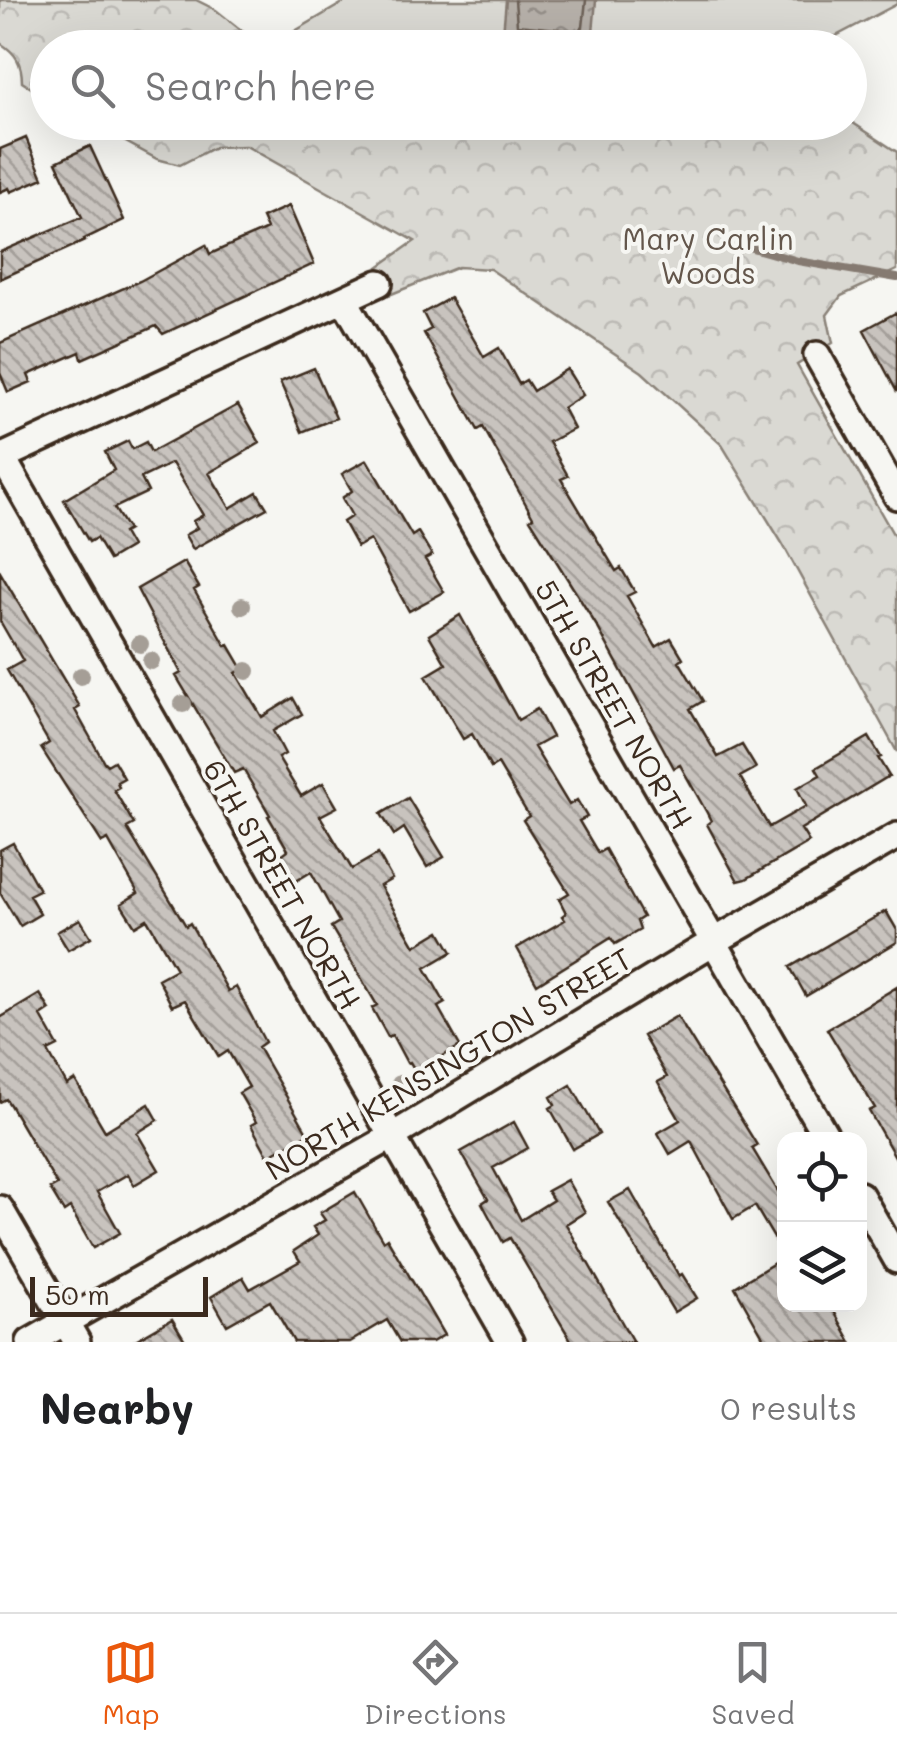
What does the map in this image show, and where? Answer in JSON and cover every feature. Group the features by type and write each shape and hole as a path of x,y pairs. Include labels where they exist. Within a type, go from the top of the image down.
{"street":[{"path":"1,458 379,283"},
{"name":"5TH STREET NORTH","path":"345,301 823,1132"},
{"path":"817,355 897,496"},
{"name":"6TH STREET NORTH","path":"1,458 510,1342"},
{"name":"NORTH KENSINGTON STREET","path":"30,1342 71,1332 715,941 897,836"},
{"path":"867,1206 897,1260"},
{"path":"0,1210 71,1332"}],"green space":[{"path":"0,0 196,0 241,30 30,30 30,87 22,82 17,59 0,43"},
{"path":"348,0 897,0 897,4 847,30 297,30"},
{"name":"Mary Carlin Woods","path":"867,132 897,152 897,270 841,296 827,315 833,343 797,365 897,541 897,752 782,543 722,445 642,372 490,269 458,267 389,295 378,267 415,241 246,146 215,147 180,165 157,159 122,140 867,140"}],"water":[{"path":"506,0 596,0 593,30 503,30"}],"building":[{"path":"26,138 43,178 11,192 9,188 0,192 0,149"},
{"path":"90,146 124,220 0,279 0,252 82,217 56,162"},
{"path":"289,206 314,264 163,334 156,326 82,359 80,352 28,375 31,382 8,392 0,373 0,343 140,281 206,245 210,254 267,229 262,218"},
{"path":"450,298 484,357 499,348 519,384 526,380 533,391 567,369 583,395 563,408 574,429 549,442 568,476 561,479 616,571 621,568 635,592 627,596 656,647 671,638 683,658 679,661 703,701 690,709 718,757 742,745 756,768 740,777 769,827 806,806 797,788 820,775 816,768 869,737 881,757 878,758 889,776 801,829 809,842 746,879 738,881 680,765 674,768 598,628 530,519 533,517 483,427 478,430 424,333 431,329 423,313"},
{"path":"897,312 897,392 864,330"},
{"path":"314,368 336,418 302,432 280,382"},
{"path":"238,405 260,443 209,473 230,508 257,492 267,508 193,549 185,535 197,528 193,521 203,515 172,463 141,478 148,492 114,508 128,530 123,533 131,547 109,560 96,538 89,542 64,500 114,470 105,452 128,441 132,449 146,442 151,452"},
{"path":"367,460 412,536 418,532 432,555 425,559 444,592 409,611 370,540 357,547 343,522 352,516 342,498 352,491 342,474"},
{"path":"184,562 199,587 194,590 243,669 236,673 262,717 293,698 302,714 273,731 285,754 278,758 301,796 323,783 337,807 320,816 352,869 378,854 392,879 380,886 415,946 440,931 452,952 425,968 445,1003 438,1007 460,1046 416,1072 392,1035 388,1037 372,1008 377,1005 331,927 339,922 311,872 296,881 281,855 288,850 270,815 243,769 234,773 176,676 181,673 137,589"},
{"path":"0,572 80,707 75,710 104,762 107,765 114,761 124,778 114,790 134,824 127,828 186,926 190,923 228,991 236,987 265,1042 258,1047 308,1134 268,1156 251,1125 256,1122 239,1093 249,1087 228,1051 219,1057 185,1000 172,1006 158,979 176,969 147,919 135,926 121,904 138,893 108,840 102,843 41,748 49,743 7,670 23,661 0,621"},
{"path":"460,615 518,720 537,709 552,737 534,747 569,805 577,800 587,817 579,821 598,853 605,849 643,917 637,921 640,930 615,944 611,938 537,984 517,948 565,920 559,899 569,893 523,820 529,816 498,764 491,768 472,734 463,739 426,676 446,664 429,635"},
{"path":"408,798 444,857 427,867 404,828 394,835 381,814"},
{"path":"13,843 39,890 29,895 40,914 20,926 0,893 0,850"},
{"path":"886,911 897,930 897,942 806,996 790,967"},
{"path":"80,919 91,937 68,950 57,932"},
{"path":"897,987 897,1160 869,1111 875,1108 827,1029"},
{"path":"40,994 50,1010 41,1016 58,1046 48,1051 67,1085 75,1080 105,1131 149,1104 158,1120 137,1133 159,1170 134,1185 128,1174 97,1192 120,1233 93,1248 70,1208 64,1212 50,1189 57,1185 10,1105 6,1099 0,1102 0,1018"},
{"path":"677,1016 757,1145 752,1148 777,1189 777,1243 755,1206 733,1219 691,1141 670,1154 658,1133 680,1120 658,1082 667,1077 643,1036"},
{"path":"571,1085 599,1134 573,1149 550,1108 555,1105 551,1097"},
{"path":"514,1122 528,1148 493,1168 521,1220 553,1200 547,1191 567,1180 585,1212 566,1224 633,1342 572,1342 510,1238 503,1242 482,1203 488,1199 461,1152"},
{"path":"630,1190 679,1276 682,1274 697,1298 674,1312 608,1202"},
{"path":"355,1192 444,1335 432,1342 400,1342 387,1320 350,1342 294,1342 270,1301 227,1325 211,1297 243,1277 250,1289 300,1261 294,1251 318,1235 313,1227 325,1220 320,1213"},
{"path":"777,1261 777,1312 834,1312 851,1342 766,1342 735,1287"},
{"path":"172,1319 186,1342 132,1342"}],"waterway":[{"path":"745,246 798,261 897,278"}]}
